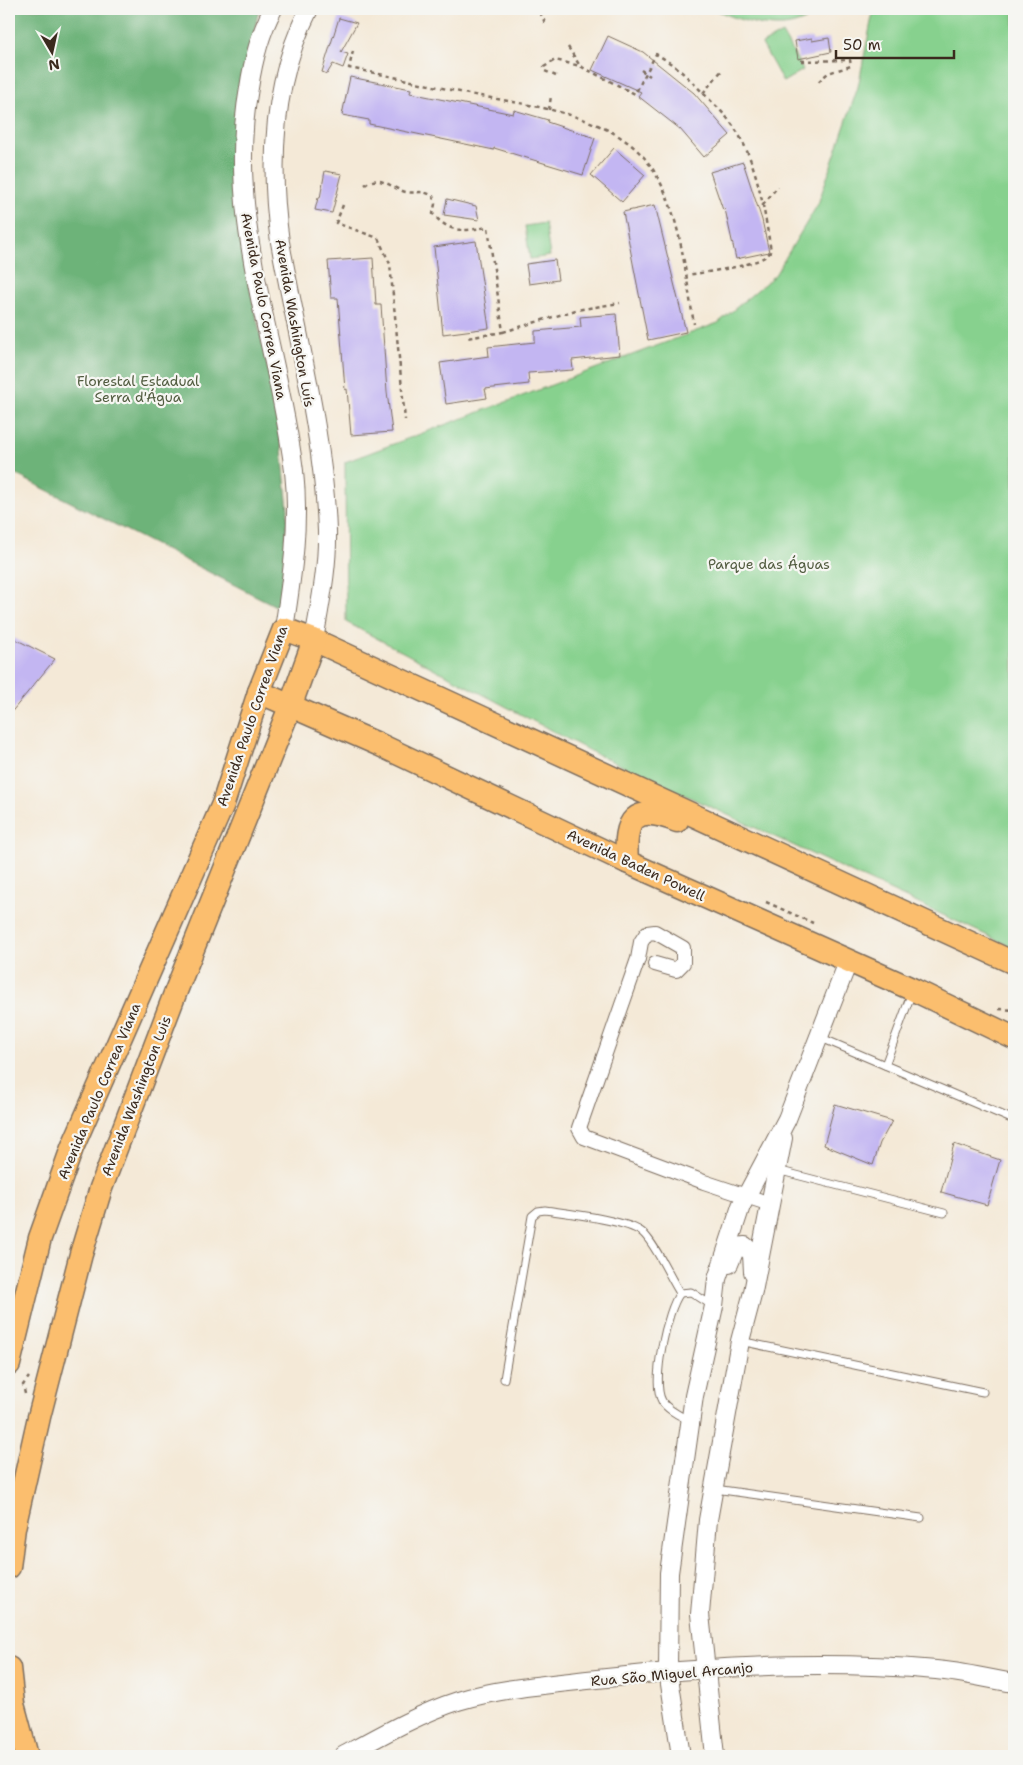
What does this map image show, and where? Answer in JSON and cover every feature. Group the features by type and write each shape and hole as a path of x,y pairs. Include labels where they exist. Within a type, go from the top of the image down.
{"main road":[{"path":"284,629 314,640 1014,963"},
{"name":"Avenida Paulo Correa Viana","path":"9,1364 40,1238 72,1148 223,804 258,692 284,629"},
{"name":"Avenida Washington Luis","path":"9,1567 14,1528 39,1417 81,1254 101,1188 176,991 290,707 314,640"},
{"name":"Avenida Baden Powell","path":"258,692 380,745 627,862 914,990 1014,1038"},
{"path":"627,862 625,838 628,829 638,816 648,813 659,814 731,844 778,855"},
{"path":"9,1668 14,1704 27,1756"}],"street":[{"name":"Avenida Paulo Correa Viana","path":"273,9 253,62 244,115 242,159 245,220 262,309 284,402 294,473 296,551 284,629"},
{"name":"Avenida Washington Luís","path":"309,9 298,29 282,85 273,148 274,185 280,242 324,486 327,532 325,574 314,640"},
{"path":"655,964 676,970 683,963 683,948 655,932 647,933 641,942 638,959 579,1128 584,1138 594,1142 770,1204"},
{"path":"715,1756 700,1614 708,1520 740,1341 753,1292 770,1204 769,1169 848,962"},
{"path":"681,1756 668,1671 669,1573 690,1421 714,1306 717,1279 728,1242 746,1195 769,1169"},
{"path":"714,1306 733,1251 740,1245 749,1249 754,1261 753,1292"},
{"name":"Rua São Miguel Arcanjo","path":"342,1756 388,1732 458,1701 532,1687 668,1671 705,1668 828,1666 917,1669 937,1670 1014,1683"}],"lane":[{"path":"885,1064 914,990"},
{"path":"819,1037 1014,1120"},
{"path":"769,1169 944,1213"},
{"path":"504,1379 532,1216 538,1211 545,1210 592,1218 633,1227 642,1232 652,1245 680,1293"},
{"path":"690,1421 662,1402 658,1387 669,1317 674,1300 680,1293 690,1292 714,1306"},
{"path":"740,1341 984,1392"},
{"path":"714,1489 921,1518"}],"path":[{"path":"540,12 546,26"},
{"path":"568,47 580,66"},
{"path":"353,51 349,68 549,110 581,119 602,128 635,147 652,167 665,192 674,221 694,324"},
{"path":"556,76 546,71 544,67 555,60 580,66 636,94 656,54 674,66 724,114 743,143 763,205 771,251 768,256 757,262 687,275"},
{"path":"801,61 850,60 851,66 828,72 818,82"},
{"path":"703,93 723,69"},
{"path":"641,70 650,76"},
{"path":"549,110 551,96"},
{"path":"365,185 370,181 378,180 406,192 423,190 433,196 435,204 433,214 445,227 457,230 488,227 504,332"},
{"path":"763,205 778,186"},
{"path":"343,205 336,223 378,238 390,264 405,420"},
{"path":"467,338 504,332 576,310 620,303"},
{"path":"761,900 779,906 820,926"},
{"path":"996,1009 1014,1010"},
{"path":"26,1399 23,1385 30,1376 31,1370"}],"green space":[{"name":"Florestal Estadual Serra d'Água","path":"9,9 259,9 239,103 237,197 243,256 279,419 288,510 280,608 9,471"},
{"path":"714,9 827,9 800,22 774,26 748,22"},
{"name":"Parque das Águas","path":"861,9 1014,9 1014,948 590,751 346,622 345,462 718,323 775,275 818,204 858,87 873,12"},
{"path":"782,33 803,70 783,82 762,44"},
{"path":"545,223 550,256 530,259 525,226"}],"building":[{"path":"339,18 357,23 341,52 348,54 343,68 333,64 327,74 322,72"},
{"path":"608,36 643,52 694,93 730,135 704,157 680,129 638,96 641,92 592,70"},
{"path":"812,38 812,41 829,38 831,52 798,59 795,41"},
{"path":"350,77 411,89 410,93 513,114 514,110 548,120 547,122 595,138 583,175 494,148 494,150 369,124 369,120 342,115"},
{"path":"614,148 645,175 622,202 591,175"},
{"path":"743,162 762,220 769,252 736,259 725,209 723,210 710,172"},
{"path":"325,171 342,174 332,213 315,210 318,198 320,198"},
{"path":"447,199 476,206 479,220 444,215"},
{"path":"655,205 686,332 648,340 623,212"},
{"path":"476,241 489,328 443,334 434,247"},
{"path":"373,258 376,305 381,305 387,392 392,432 351,435 347,389 345,390 338,298 331,298 328,261"},
{"path":"555,260 558,280 529,284 526,264"},
{"path":"616,314 620,355 572,360 573,370 528,373 529,384 485,389 487,398 446,404 440,363 489,356 488,347 535,342 535,331 581,327 580,317"},
{"path":"9,636 55,659 9,715"},
{"path":"835,1104 892,1121 880,1143 873,1165 824,1145"},
{"path":"954,1144 1000,1160 987,1205 941,1192"}]}
